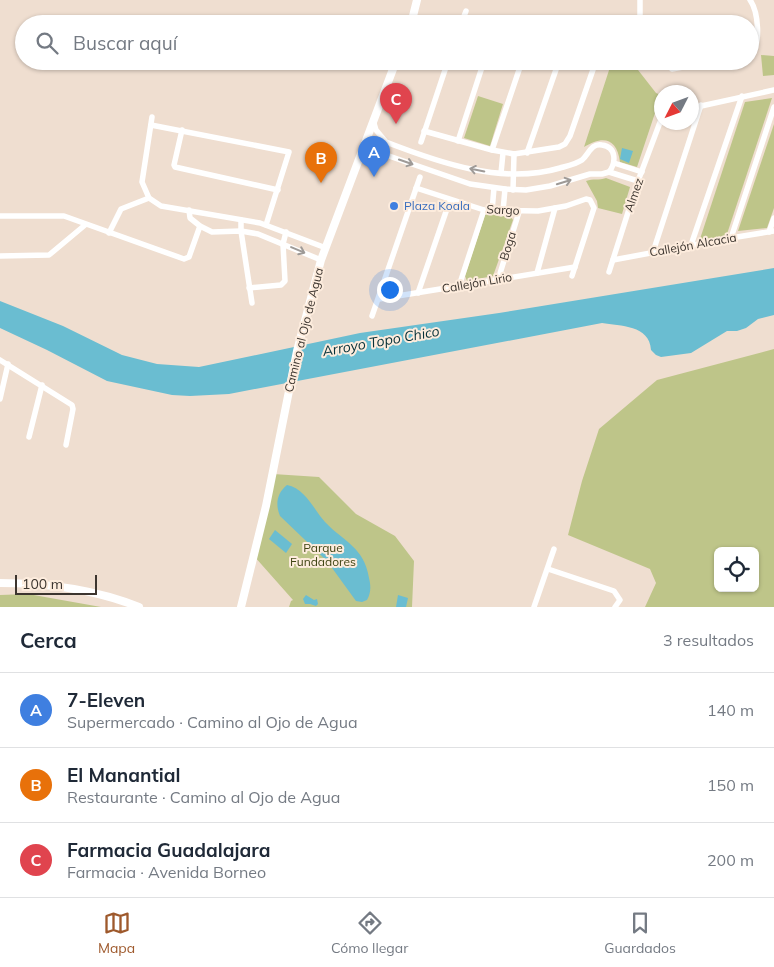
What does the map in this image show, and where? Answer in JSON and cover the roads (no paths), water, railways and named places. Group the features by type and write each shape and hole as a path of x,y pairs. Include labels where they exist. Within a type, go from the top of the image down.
{"street":[{"path":"413,15 417,0"},
{"path":"640,0 640,15"},
{"path":"750,0 756,15"},
{"path":"464,15 466,11"},
{"name":"Camino al Ojo de Agua","path":"241,607 266,506 297,351 322,260 392,70"},
{"path":"421,142 445,70"},
{"path":"458,141 481,70"},
{"path":"492,150 519,70"},
{"path":"528,153 556,70"},
{"path":"424,131 503,153 528,153 559,147 567,142 570,136 593,70"},
{"path":"653,252 701,105 774,90"},
{"path":"691,245 742,96"},
{"path":"731,238 774,107"},
{"path":"152,117 142,182 149,198 160,206 266,225 326,248"},
{"path":"373,120 376,130 382,138 394,145 478,171 514,174 541,173 579,161 593,147 599,145 607,146 612,151 614,163 609,172"},
{"path":"151,125 288,151 290,154 266,225"},
{"path":"182,130 174,165 175,168 278,190"},
{"name":"Almez","path":"609,272 657,130"},
{"path":"389,156 394,145"},
{"path":"501,173 503,153"},
{"path":"514,154 514,190"},
{"path":"359,159 374,155 389,156 470,184 514,190 550,186 590,174 609,172 638,181"},
{"path":"614,163 642,172"},
{"path":"372,316 420,177"},
{"name":"Sargo","path":"416,188 450,200 492,211 519,212 555,208 586,199 592,202 594,208 575,267"},
{"path":"492,211 494,188"},
{"name":"Boga","path":"503,211 505,189"},
{"path":"109,233 121,209 149,198"},
{"path":"418,293 450,200"},
{"path":"537,273 555,208"},
{"path":"189,210 190,218 212,232 241,231 264,236 322,260"},
{"path":"459,286 484,210"},
{"name":"Boga","path":"498,280 519,212"},
{"path":"0,216 60,216 184,260 189,257 200,226"},
{"path":"772,232 774,218"},
{"path":"241,220 252,303"},
{"path":"0,256 49,255 85,225"},
{"path":"250,288 284,284 283,244 286,232"},
{"name":"Callejón Alcacia","path":"613,260 772,232"},
{"path":"572,276 575,267"},
{"name":"Callejón Lirio","path":"379,299 575,267"},
{"path":"0,360 42,385 73,407 66,445"},
{"path":"0,398 8,364"},
{"path":"29,438 42,385"},
{"path":"537,606 554,549"},
{"path":"548,569 614,591 620,600 615,607"},
{"path":"0,583 36,583 61,586 105,596 139,607"}],"water":[{"path":"622,148 633,151 629,163 620,159"},
{"name":"Arroyo Topo Chico","path":"774,268 774,315 758,319 746,328 737,331 727,331 691,353 661,357 651,350 649,342 640,331 625,326 602,323 229,394 172,395 107,381 0,328 0,301 63,326 122,355 157,364 199,367 360,333 499,313"},
{"path":"287,485 299,490 325,522 352,546 363,559 370,581 370,592 367,600 362,602 356,601 327,561 280,516 278,499"},
{"path":"275,530 292,544 286,553 269,539"},
{"path":"306,595 314,600 317,599 318,604 316,606 305,604 303,599"},
{"path":"398,595 408,598 406,607 396,607"}],"place":[{"name":"Farmacia Guadalajara","path":"396,124"},
{"name":"7-Eleven","path":"374,177"},
{"name":"El Manantial","path":"321,183"},
{"name":"Plaza Koala","path":"394,206"}],"park label":[{"name":"Parque Fundadores","path":"323,555"}]}
